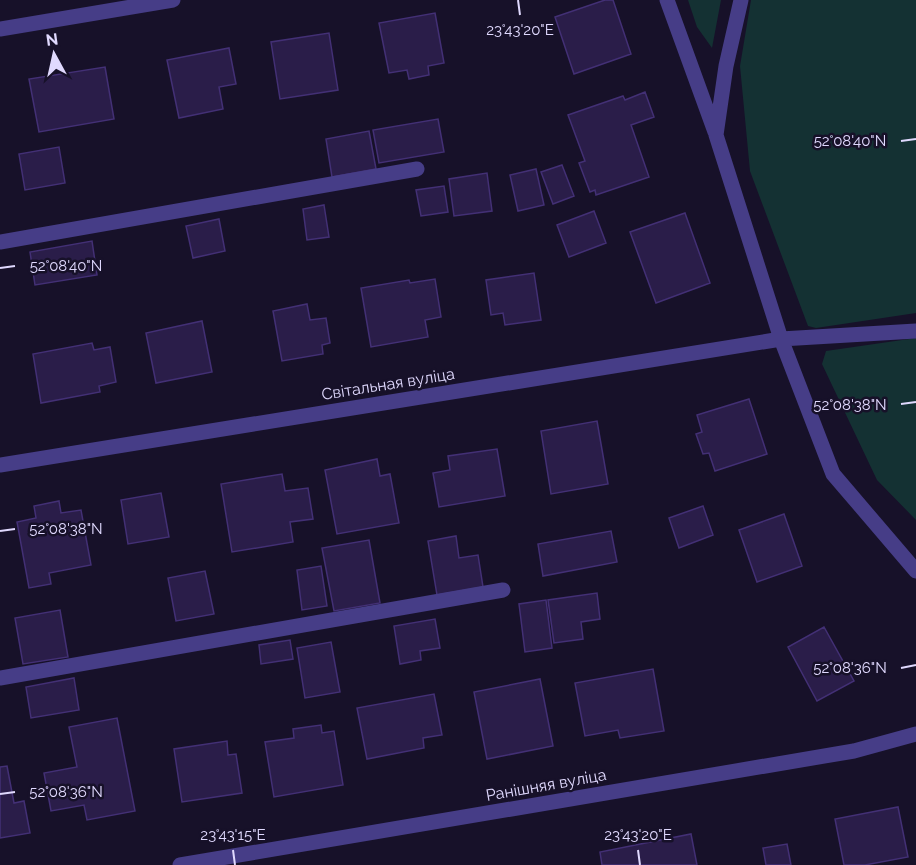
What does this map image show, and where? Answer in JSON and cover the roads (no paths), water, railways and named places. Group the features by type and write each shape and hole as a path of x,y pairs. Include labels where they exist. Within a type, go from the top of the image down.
{"street":[{"path":"0,29 172,0"},
{"path":"667,0 716,135 781,339 833,474 916,571"},
{"path":"716,135 726,66 741,0"},
{"path":"0,242 417,169"},
{"name":"Світальная вуліца","path":"0,465 781,339 916,331"},
{"path":"0,678 503,590"},
{"name":"Ранішняя вуліца","path":"180,865 854,751 916,734"}]}
